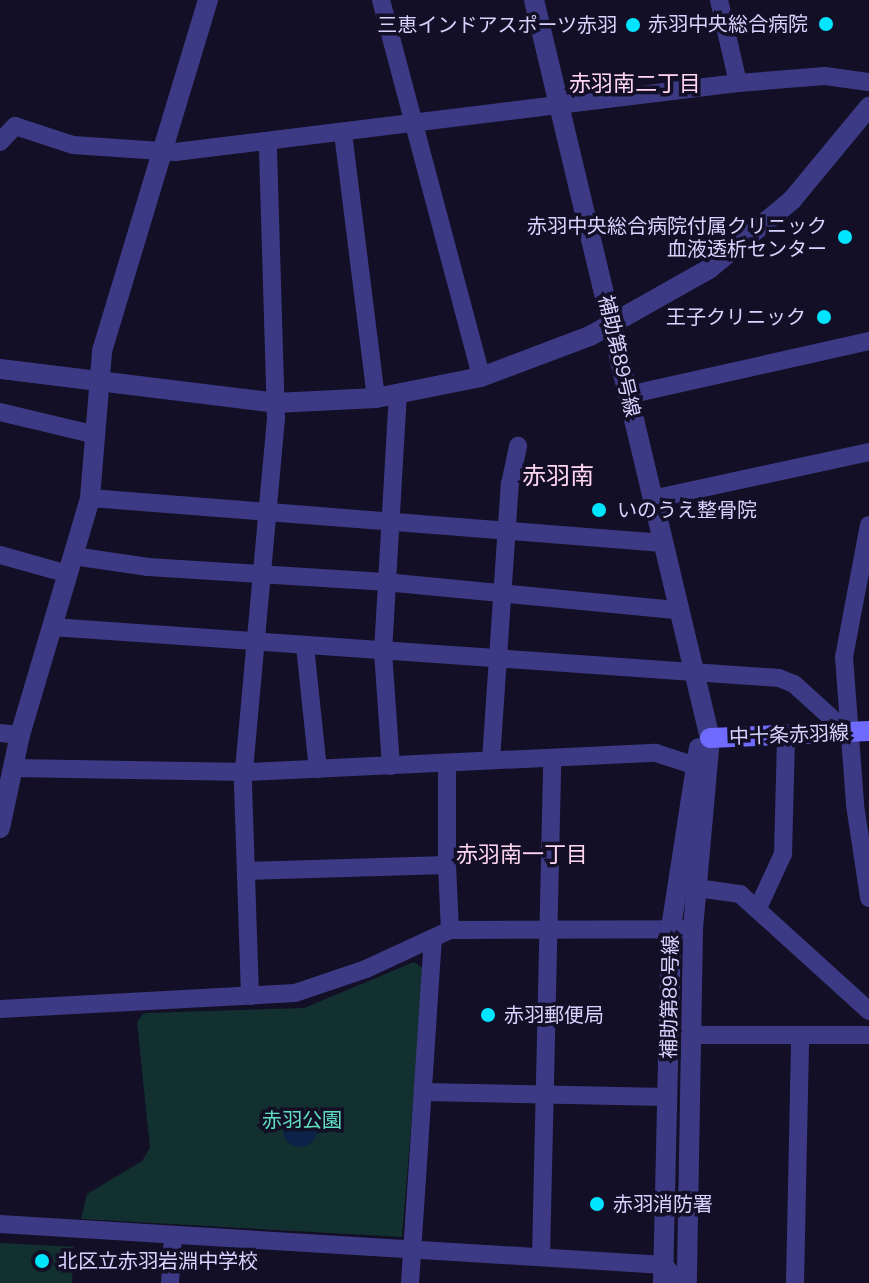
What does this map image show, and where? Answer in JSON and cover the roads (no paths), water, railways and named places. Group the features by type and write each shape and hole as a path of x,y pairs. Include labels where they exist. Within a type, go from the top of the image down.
{"main road":[{"name":"中十条赤羽線","path":"710,738 869,731"}],"street":[{"path":"0,828 14,768 10,734 52,627 90,498 98,383 117,296 208,0"},
{"path":"381,0 481,377"},
{"name":"補助第89号線","path":"534,0 701,713 710,738 693,929 687,1283"},
{"path":"719,0 738,83"},
{"path":"0,142 15,126 73,145 161,153 738,83 825,76 869,82"},
{"path":"0,369 275,403 376,398 481,377 612,326 668,296 748,240 833,155 869,107"},
{"path":"343,133 376,398"},
{"path":"250,996 243,781 247,772 264,575 275,403 268,142"},
{"path":"628,395 869,341"},
{"path":"391,766 383,652 398,395"},
{"path":"0,412 96,435"},
{"path":"491,760 510,484 518,446"},
{"path":"652,499 869,452"},
{"path":"90,498 663,543"},
{"path":"869,525 844,657 848,733 869,898"},
{"path":"0,555 70,565 385,582 502,596 678,610"},
{"path":"52,627 498,661 779,678 794,684 848,733"},
{"path":"305,646 318,769"},
{"name":"補助第89号線","path":"663,1274 671,928 701,713"},
{"path":"758,908 783,854 786,736"},
{"path":"14,768 247,772 656,753 696,766"},
{"path":"541,1257 552,758"},
{"path":"447,763 450,930"},
{"path":"247,871 447,865"},
{"path":"675,885 728,889 758,908 867,1004"},
{"path":"0,1009 250,996 327,984 450,930 548,926 693,929"},
{"path":"410,1283 433,940"},
{"path":"691,1035 869,1035"},
{"path":"795,1283 800,1037"},
{"path":"423,1092 667,1097"},
{"path":"0,1224 541,1257 663,1274 680,1283"},
{"path":"170,1283 173,1235"}],"water":[{"path":"300,1113 312,1118 317,1130 312,1142 300,1147 288,1142 283,1130 288,1118"}],"place":[{"name":"赤羽中央総合病院","path":"826,24"},
{"name":"三恵インドアスポーツ赤羽","path":"633,25"},
{"name":"赤羽中央総合病院付属クリニック 血液透析センター","path":"845,237"},
{"name":"王子クリニック","path":"824,317"},
{"name":"いのうえ整骨院","path":"599,510"},
{"name":"赤羽郵便局","path":"488,1015"},
{"name":"赤羽消防署","path":"597,1204"},
{"name":"北区立赤羽岩淵中学校","path":"42,1261"}],"district":[{"name":"赤羽南二丁目","path":"635,85"},
{"name":"赤羽南","path":"558,477"},
{"name":"赤羽南一丁目","path":"522,856"}],"park label":[{"name":"赤羽公園","path":"302,1120"}]}
